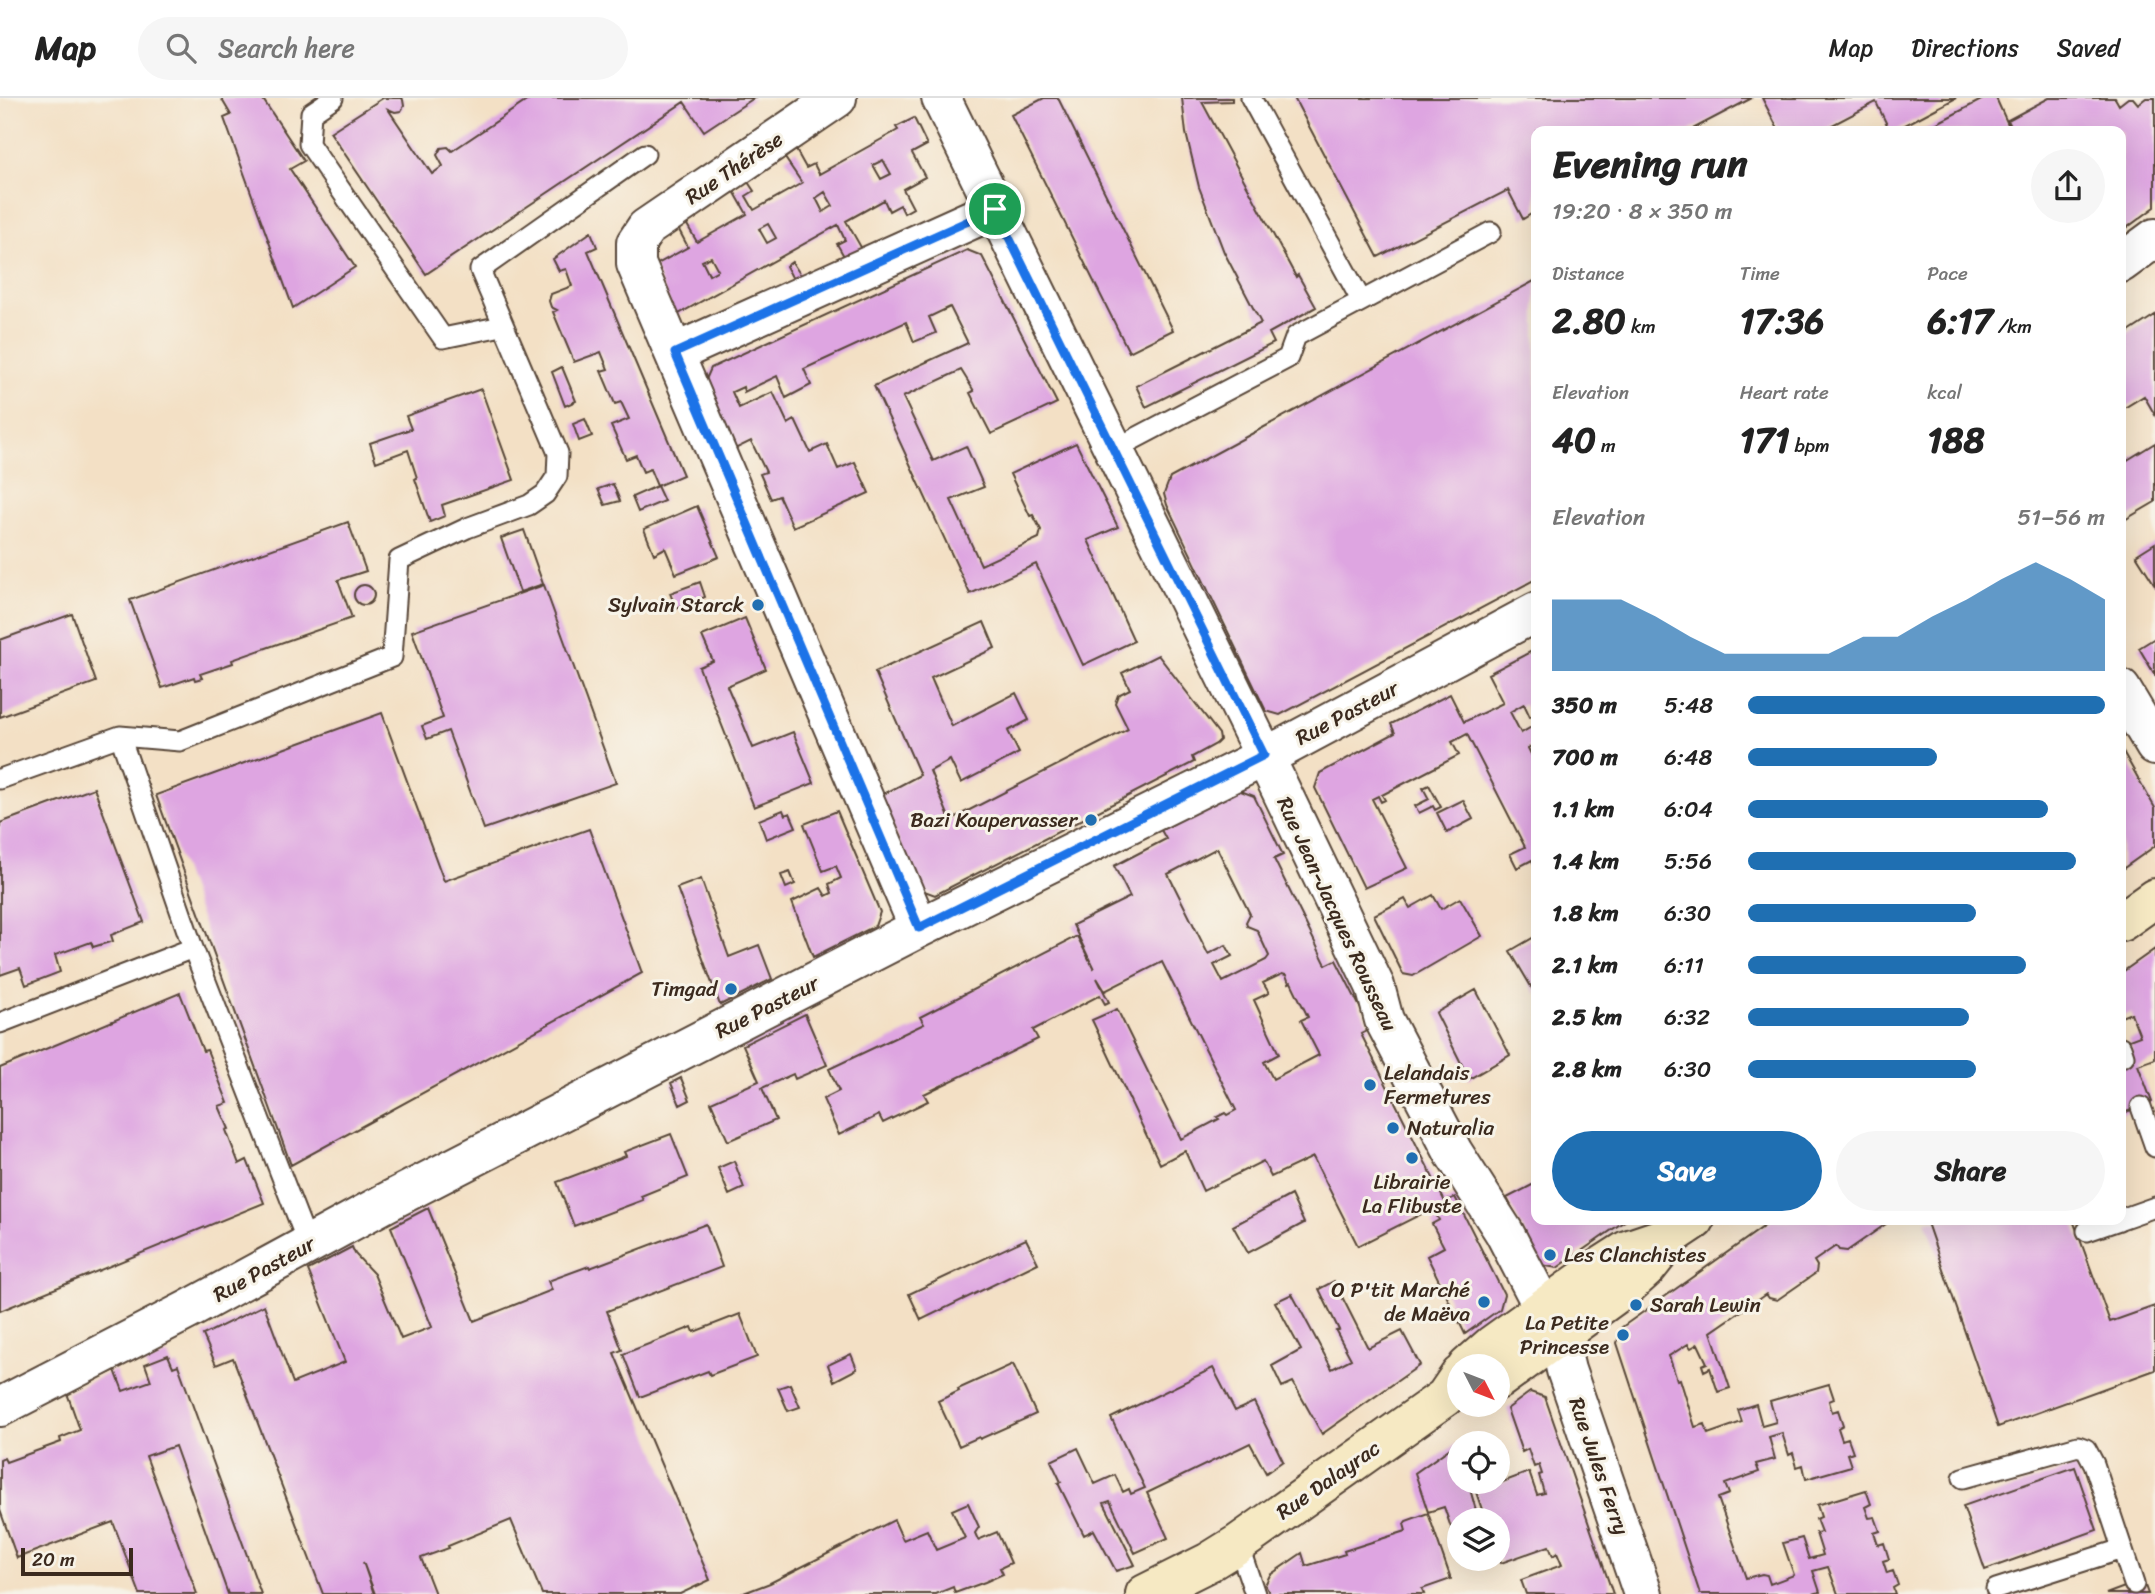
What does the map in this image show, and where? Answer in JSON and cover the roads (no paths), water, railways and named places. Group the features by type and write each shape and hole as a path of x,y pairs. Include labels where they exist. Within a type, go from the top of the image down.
{"main road":[{"path":"2126,918 2155,898"},
{"path":"1510,1367 1550,1322 1627,1250 1685,1227"},
{"path":"1482,1354 1492,1345 1550,1322"},
{"name":"Rue Dalayrac","path":"1177,1594 1223,1553 1447,1395"},
{"name":"Rue Dalayrac","path":"1145,1594 1223,1553"}],"street":[{"name":"Rue Thérèse","path":"675,353 636,264 636,243 646,228 837,98"},
{"name":"Rue Jean-Jacques Rousseau","path":"941,98 1375,986 1384,1020 1453,1152 1504,1232 1550,1322"},
{"path":"919,928 675,353 995,209"},
{"path":"2126,259 2155,238"},
{"name":"Rue Pasteur","path":"0,1407 188,1310 308,1244 919,928 1264,755 1531,615"},
{"path":"2126,697 2155,746"},
{"name":"Rue Jules Ferry","path":"1550,1322 1643,1594"}],"lane":[{"path":"333,98 311,113 309,144 443,338 502,326"},
{"path":"1251,98 1361,300"},
{"path":"0,779 120,736 180,741 392,657 399,561 467,528 529,505 545,494 557,476 558,453 480,270 645,154"},
{"path":"1115,450 1288,358 1296,336 1491,232"},
{"path":"120,736 193,948 308,1244"},
{"path":"0,1023 193,948"},
{"path":"2141,1107 2155,1147"},
{"path":"2126,1217 2155,1207"},
{"path":"2087,1231 2104,1225"},
{"path":"1963,1478 2078,1446 2086,1449 2094,1464 2134,1584"},
{"path":"1996,1589 2122,1549"},
{"path":"1223,1553 1255,1594"}],"place":[{"name":"Sylvain Starck","path":"758,605"},
{"name":"Bazi Koupervasser","path":"1091,820"},
{"name":"Timgad","path":"731,989"},
{"name":"Lelandais Fermetures","path":"1370,1085"},
{"name":"Naturalia","path":"1393,1128"},
{"name":"Librairie La Flibuste","path":"1412,1158"},
{"name":"Les Clanchistes","path":"1550,1255"},
{"name":"O P'tit Marché de Maëva","path":"1484,1302"},
{"name":"Sarah Lewin","path":"1636,1305"},
{"name":"La Petite Princesse","path":"1623,1335"}]}
